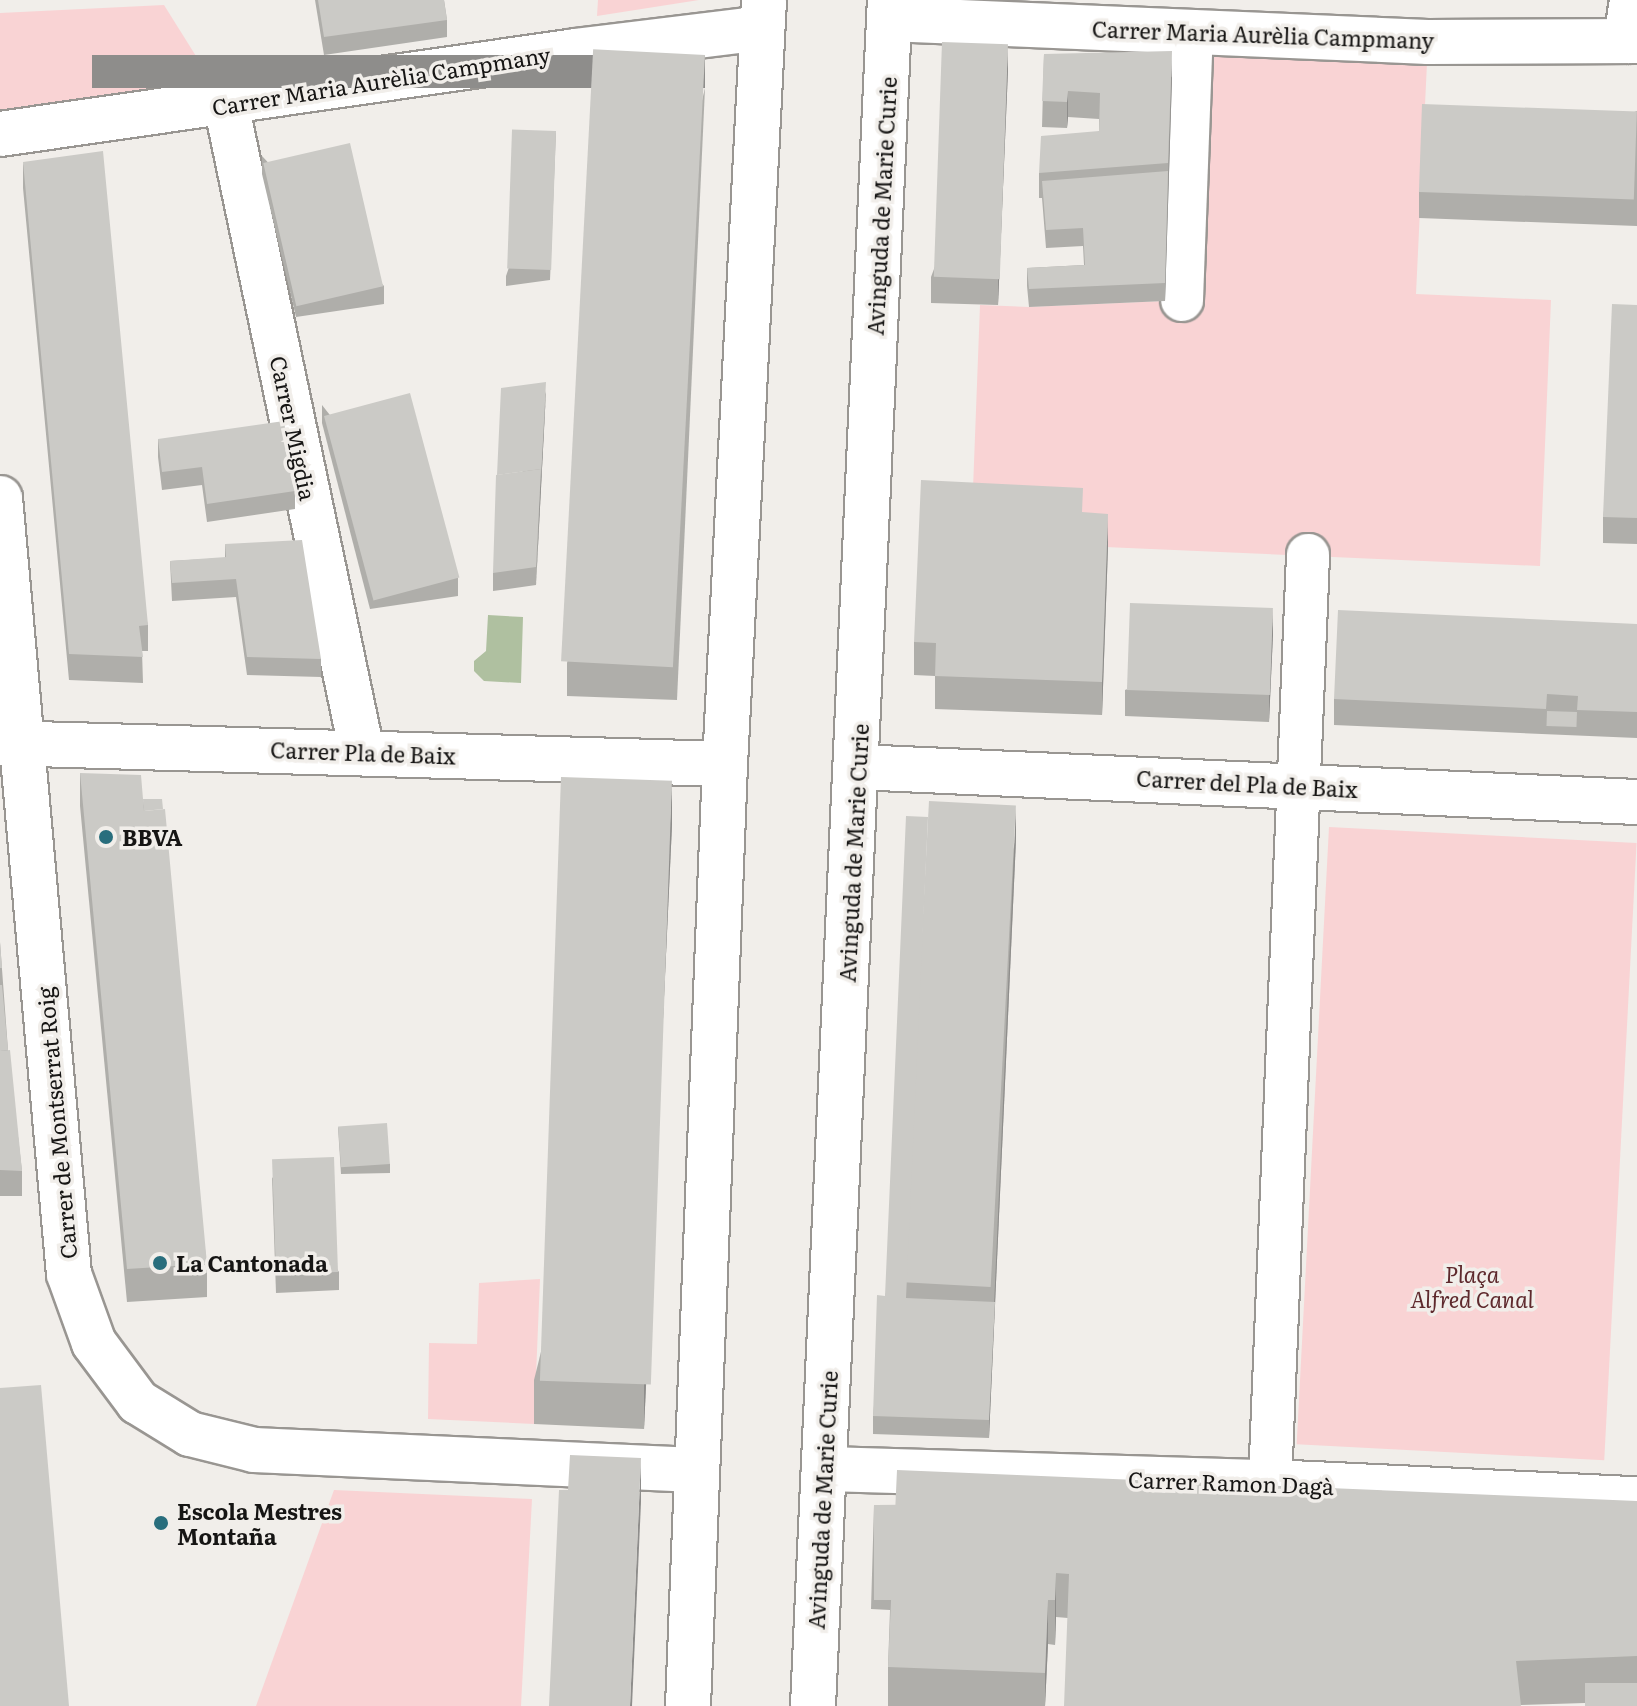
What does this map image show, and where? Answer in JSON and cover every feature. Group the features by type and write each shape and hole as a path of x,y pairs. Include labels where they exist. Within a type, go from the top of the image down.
{"street":[{"name":"Carrer Maria Aurèlia Campmany","path":"890,9 1192,31 1288,17 1428,42 1632,27"},
{"name":"Avinguda de Marie Curie","path":"813,1706 890,9"},
{"name":"Carrer Maria Aurèlia Campmany","path":"0,134 226,104 576,51 763,14"},
{"path":"688,1706 725,764 763,14"},
{"path":"1182,300 1192,31"},
{"name":"Carrer Migdia","path":"226,104 362,752"},
{"name":"Carrer de Montserrat Roig","path":"0,498 11,743 69,1274 94,1343 138,1402 190,1434 254,1450 696,1470"},
{"path":"1270,1482 1308,555"},
{"name":"Carrer Pla de Baix","path":"11,743 725,764"},
{"name":"Carrer del Pla de Baix","path":"857,767 1637,802"},
{"name":"Carrer Ramon Dagà","path":"824,1469 1270,1482 1637,1499"}],"green space":[{"path":"598,0 699,0 597,16"},
{"path":"164,5 226,104 0,134 0,13"},
{"path":"1211,31 1428,42 1416,294 1551,300 1540,566 1082,546 972,515 980,305 1029,307 1165,301"},
{"name":"Plaça Alfred Canal","path":"1329,827 1637,843 1604,1460 1297,1444"},
{"path":"540,1279 534,1424 428,1419 429,1343 477,1344 479,1283"},
{"path":"334,1490 532,1499 521,1706 256,1706"}],"shaded area":[{"path":"488,615 523,617 521,683 484,681 474,671 474,661 486,651"}],"building":[{"path":"318,0 444,0 447,20 324,37"},
{"path":"942,42 1008,44 1000,279 934,277"},
{"path":"593,49 705,55 673,667 561,661"},
{"path":"1172,51 1168,163 1039,173 1041,136 1099,131 1100,93 1068,91 1067,102 1042,101 1044,54"},
{"path":"1422,104 1637,112 1634,199 1419,192"},
{"path":"512,129 556,131 551,270 507,268"},
{"path":"350,143 383,286 296,306 263,163"},
{"path":"103,151 148,625 139,626 143,657 69,654 23,162"},
{"path":"1168,171 1165,283 1029,289 1027,268 1085,265 1083,228 1046,230 1042,181"},
{"path":"1612,304 1637,305 1637,518 1603,517"},
{"path":"546,382 541,478 541,469 497,475 501,388"},
{"path":"410,393 459,577 373,601 324,416"},
{"path":"284,421 295,491 207,504 202,467 162,472 158,439"},
{"path":"541,469 536,567 493,573 496,475"},
{"path":"921,480 1083,488 1082,512 1108,514 1102,682 935,676 936,643 914,642"},
{"path":"302,540 321,659 247,657 236,579 172,583 170,561 226,557 225,544"},
{"path":"1130,603 1273,608 1270,695 1127,690"},
{"path":"1338,610 1637,624 1637,712 1577,710 1578,696 1547,694 1546,709 1334,699"},
{"path":"1547,711 1577,712 1576,727 1546,726"},
{"path":"80,773 141,775 144,811 165,809 207,1264 127,1269"},
{"path":"561,777 672,781 651,1385 540,1381"},
{"path":"143,799 162,799 163,809 144,811"},
{"path":"929,801 1016,806 991,1287 904,1282"},
{"path":"906,816 928,817 906,1298 995,1302 989,1420 873,1416 877,1295 885,1296"},
{"path":"0,985 8,1050 0,1051"},
{"path":"10,1050 22,1171 0,1170 0,1051"},
{"path":"387,1123 390,1164 341,1167 338,1126"},
{"path":"334,1157 338,1272 276,1274 272,1159"},
{"path":"41,1385 69,1706 0,1706 0,1388"},
{"path":"570,1455 641,1458 630,1706 549,1706 559,1490 568,1490"},
{"path":"897,1470 1637,1501 1637,1656 1516,1661 1521,1706 1064,1706 1069,1574 1056,1573 1055,1600 1048,1600 1045,1673 888,1667"},
{"path":"874,1505 896,1505 896,1600 874,1600"},
{"path":"1585,1683 1637,1683 1637,1706 1585,1706"}],"place":[{"name":"BBVA","path":"106,837"},
{"name":"La Cantonada","path":"160,1263"},
{"name":"Escola Mestres Montaña","path":"161,1523"}]}
